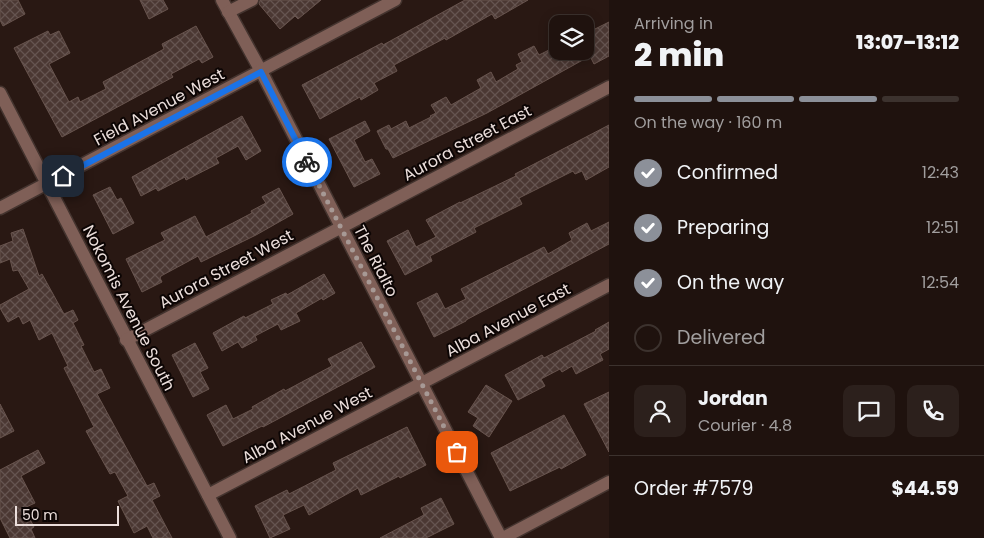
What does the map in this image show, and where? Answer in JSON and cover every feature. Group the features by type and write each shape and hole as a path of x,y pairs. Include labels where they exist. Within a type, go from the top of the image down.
{"street":[{"name":"The Rialto","path":"222,0 502,538"},
{"path":"228,12 252,0"},
{"name":"Field Avenue West","path":"0,208 395,0"},
{"name":"Aurora Street East","path":"340,227 609,87"},
{"name":"Nokomis Avenue South","path":"0,93 230,538"},
{"name":"Aurora Street West","path":"126,340 340,227"},
{"name":"Alba Avenue East","path":"421,383 609,285"},
{"name":"Alba Avenue West","path":"208,495 421,383"},
{"path":"502,538 609,482"}],"building":[{"path":"0,0 18,0 25,14 3,26 0,20"},
{"path":"140,0 163,0 168,9 149,19"},
{"path":"260,0 321,0 298,19 295,16 280,29 259,4"},
{"path":"465,0 528,0 495,19 492,14 446,40 445,38 394,65 397,71 374,83 378,90 361,100 360,97 320,119 302,85 382,43 383,45"},
{"path":"609,22 609,56 594,64 592,60 594,60 594,30"},
{"path":"196,26 213,57 202,63 199,59 171,74 173,77 62,137 14,48 48,31 50,35 59,31 70,53 49,64 69,102 78,97 80,102 106,89 103,82 164,49 162,44"},
{"path":"534,46 539,55 549,50 549,60 583,60 487,113 393,158 388,149 386,149 377,131 389,125 391,129 406,121 409,128 436,113 431,105 446,97 451,105 481,88 477,80 491,72 496,82 518,69 516,65 522,62 518,54"},
{"path":"242,116 261,151 246,160 238,146 216,158 219,163 186,180 185,177 158,191 156,188 141,196 132,177"},
{"path":"365,121 370,131 354,140 365,162 372,159 380,174 354,187 329,139"},
{"path":"609,125 609,167 586,180 582,171 575,174 573,171 519,198 522,204 474,228 476,232 430,256 432,261 405,275 387,241 408,230 416,247 436,237 426,220 516,176 515,174"},
{"path":"110,187 117,200 121,198 134,223 113,234 93,195"},
{"path":"279,188 293,214 256,235 201,262 198,256 161,276 162,282 142,292 126,259 165,240 161,233 195,216 206,237 252,213 251,211 266,203 262,197"},
{"path":"609,222 609,244 434,337 417,303 437,293 445,309 466,299 461,289 544,247 548,254 572,240 569,233 587,223 591,231"},
{"path":"23,229 39,276 42,274 64,314 73,310 78,320 73,323 84,345 81,346 94,372 101,369 110,388 97,394 147,486 154,483 160,496 152,500 172,538 153,538 147,526 134,533 118,501 128,496 115,472 110,474 86,431 94,427 64,368 68,366 52,333 39,340 30,320 23,324 19,316 8,322 0,308 0,305 29,289 18,270 13,271 10,259 0,263 0,246 13,241 11,233"},
{"path":"324,274 335,293 296,313 300,321 281,330 278,324 255,336 257,340 242,348 238,342 222,351 213,333 244,316 245,318 273,304 271,300 286,293 287,295"},
{"path":"609,322 609,349 600,354 603,360 576,374 572,366 562,372 560,369 541,379 545,386 518,400 505,375 542,355 544,358 596,331"},
{"path":"361,342 375,367 263,427 223,446 207,415 226,405 233,419 253,409 252,407 284,389 285,391 332,366 328,359"},
{"path":"195,343 208,368 200,372 209,389 193,397 172,355"},
{"path":"486,385 512,401 489,437 473,426 478,418 468,412"},
{"path":"609,392 609,452 584,404"},
{"path":"0,404 14,431 0,438"},
{"path":"564,415 586,455 561,469 560,467 510,491 491,453"},
{"path":"407,427 426,465 361,495 358,488 309,515 304,505 283,515 290,529 270,538 255,506 287,490 289,494 336,470 333,463"},
{"path":"38,450 45,463 21,476 35,503 24,508 34,527 31,529 35,538 10,538 0,518 0,470"},
{"path":"441,498 454,524 426,538 380,538 424,515 421,508"}],"way so far":[{"path":"307,162 457,452"}],"route":[{"path":"63,176 261,72 307,162"}]}
